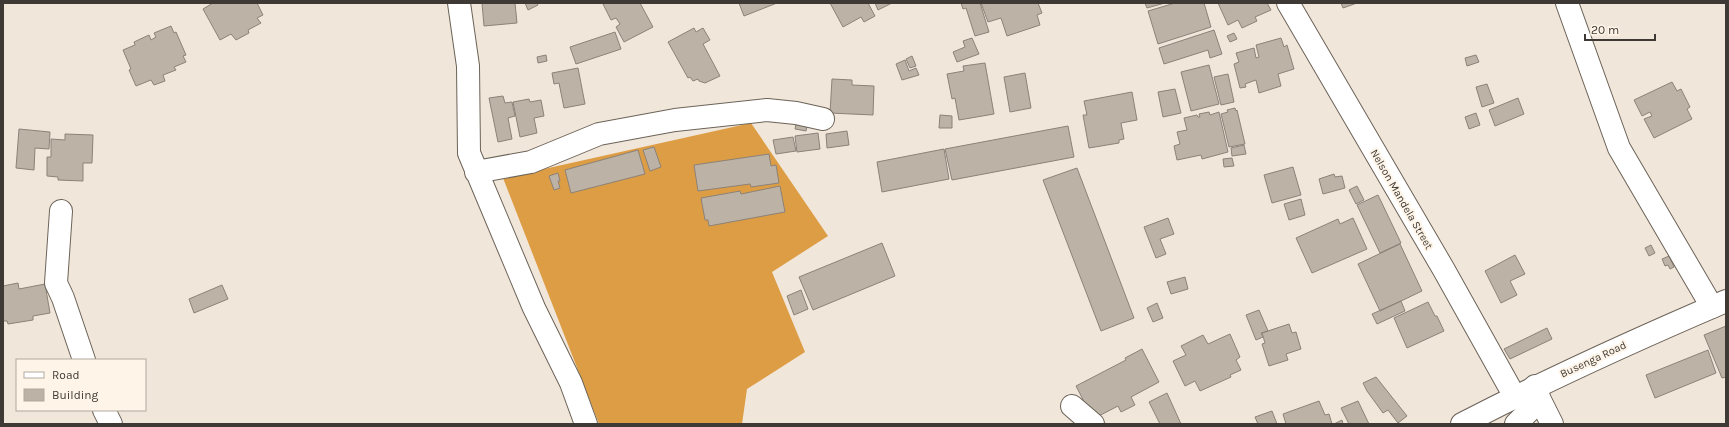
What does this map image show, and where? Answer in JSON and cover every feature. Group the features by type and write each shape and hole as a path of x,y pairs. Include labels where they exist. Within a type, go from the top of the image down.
{"street":[{"path":"459,3 468,66 469,153 534,308 571,383 586,424"},
{"name":"Nelson Mandela Street","path":"1288,3 1444,270 1515,397"},
{"path":"1567,3 1619,148 1719,304"},
{"path":"476,172 531,162 599,134 675,120 767,110 796,113 823,119"},
{"path":"61,211 56,283 64,298 84,359"},
{"name":"Busenga Road","path":"1462,424 1515,397 1537,393 1628,343 1719,304"},
{"path":"1516,424 1537,393"},
{"path":"1537,393 1552,424"},
{"path":"1072,406 1093,424"},
{"path":"104,411 111,424"}],"shaded area":[{"path":"751,123 828,236 772,272 805,352 747,389 742,424 599,424 503,178"}],"building":[{"path":"213,3 257,3 263,15 257,18 261,23 248,30 249,33 236,40 231,34 220,40 203,9"},
{"path":"482,3 515,3 517,23 484,26"},
{"path":"525,3 537,3 538,5 528,10"},
{"path":"640,3 653,27 624,42 616,27 620,24 616,18 611,20 603,4"},
{"path":"739,3 777,3 744,16"},
{"path":"830,3 868,3 875,16 864,22 861,17 843,27"},
{"path":"875,3 892,3 878,10"},
{"path":"961,3 980,3 989,32 975,36 966,8 963,9"},
{"path":"981,3 1038,3 1042,13 1037,15 1040,25 1007,36 1001,18 988,22"},
{"path":"1145,3 1165,3 1147,8"},
{"path":"1175,3 1204,3 1211,27 1158,44 1148,11"},
{"path":"1218,3 1267,3 1271,10 1255,17 1257,21 1242,28 1238,20 1228,25"},
{"path":"1341,3 1357,3 1343,8"},
{"path":"171,26 174,33 176,32 186,55 183,56 186,62 174,67 176,70 163,75 165,81 154,85 151,80 136,86 123,50 135,45 134,42 149,35 151,40 156,37 154,33"},
{"path":"694,28 696,32 703,28 710,40 703,44 720,76 705,83 699,81 698,79 693,81 690,77 688,78 668,42"},
{"path":"1214,30 1222,54 1210,58 1208,50 1164,64 1159,48"},
{"path":"615,32 621,49 576,64 570,47"},
{"path":"1234,33 1237,39 1230,42 1227,36"},
{"path":"972,38 979,54 957,62 953,52 965,47 963,41"},
{"path":"1281,38 1284,47 1287,45 1294,69 1278,74 1281,86 1259,93 1256,80 1245,84 1246,87 1240,88 1234,64 1239,62 1236,53 1254,48 1256,58 1259,57 1256,45"},
{"path":"546,55 547,61 538,63 537,57"},
{"path":"1476,55 1479,62 1467,66 1465,58"},
{"path":"912,56 916,66 910,68 906,59"},
{"path":"905,60 909,71 916,68 919,75 902,80 896,64"},
{"path":"985,63 994,114 959,120 955,98 952,99 947,74 964,71 963,66"},
{"path":"1209,65 1219,104 1191,111 1181,72"},
{"path":"578,68 585,104 564,108 559,83 554,84 552,73"},
{"path":"1025,73 1031,108 1010,112 1004,77"},
{"path":"1228,74 1234,102 1221,105 1214,77"},
{"path":"832,79 852,80 852,85 874,86 873,115 830,113"},
{"path":"1672,82 1677,91 1681,89 1690,107 1687,109 1692,119 1654,138 1644,119 1652,116 1650,112 1642,116 1634,100"},
{"path":"1487,84 1494,103 1482,107 1476,87"},
{"path":"1175,89 1181,113 1163,117 1158,92"},
{"path":"1132,92 1137,120 1121,123 1124,139 1119,140 1119,143 1089,148 1083,115 1087,115 1084,101"},
{"path":"503,96 505,103 512,102 515,116 508,118 512,139 498,142 489,98"},
{"path":"1518,98 1524,114 1495,126 1489,110"},
{"path":"529,99 530,102 541,100 544,116 534,118 537,133 520,137 513,102"},
{"path":"1235,108 1236,111 1237,110 1245,144 1229,147 1221,114 1228,112 1227,110"},
{"path":"1209,112 1210,115 1219,112 1228,152 1202,159 1201,155 1177,160 1174,146 1180,144 1177,132 1187,130 1184,118 1197,115 1200,117 1199,114"},
{"path":"1476,113 1480,125 1469,129 1465,117"},
{"path":"940,115 952,116 952,128 939,128"},
{"path":"797,119 808,121 806,131 795,129"},
{"path":"1068,126 1074,157 952,180 945,149"},
{"path":"19,129 50,132 49,149 35,148 34,170 16,168"},
{"path":"847,131 849,145 827,148 826,134"},
{"path":"818,133 820,149 797,152 795,136"},
{"path":"65,134 93,135 92,163 83,163 83,181 58,180 58,177 47,176 47,157 51,157 51,139 65,140"},
{"path":"793,137 796,151 776,154 773,140"},
{"path":"1244,145 1246,154 1232,156 1231,148"},
{"path":"654,147 661,167 650,171 643,150"},
{"path":"944,149 949,179 882,192 877,162"},
{"path":"638,150 645,174 571,193 565,170"},
{"path":"769,154 771,166 776,165 779,183 751,187 750,184 698,191 694,165"},
{"path":"1232,158 1234,166 1224,167 1223,159"},
{"path":"1293,167 1301,195 1272,203 1264,175"},
{"path":"1077,168 1134,318 1101,331 1043,180"},
{"path":"558,173 560,188 554,190 549,176"},
{"path":"1334,174 1335,177 1342,176 1345,188 1323,194 1319,179"},
{"path":"780,186 785,212 709,226 708,220 705,220 701,198 740,191 741,194"},
{"path":"1357,186 1364,200 1356,204 1349,190"},
{"path":"1378,195 1401,243 1380,253 1357,205"},
{"path":"1301,199 1305,215 1289,220 1284,204"},
{"path":"1168,218 1174,234 1160,239 1166,254 1156,258 1144,227"},
{"path":"1353,218 1367,249 1312,273 1296,238 1338,219 1340,224"},
{"path":"882,243 895,276 813,310 799,277"},
{"path":"1400,244 1422,291 1380,311 1358,264"},
{"path":"1651,245 1655,253 1649,256 1645,248"},
{"path":"1515,255 1525,274 1510,281 1517,295 1501,303 1485,271"},
{"path":"1669,256 1674,267 1670,269 1668,265 1665,266 1662,259"},
{"path":"1185,277 1188,289 1171,294 1167,282"},
{"path":"18,283 19,289 45,284 50,313 33,316 33,320 8,324 7,321 3,321 3,286"},
{"path":"222,285 228,299 194,313 189,299"},
{"path":"801,290 808,309 794,315 787,296"},
{"path":"1401,301 1405,311 1377,324 1372,314"},
{"path":"1428,302 1444,331 1407,348 1394,318"},
{"path":"1157,303 1163,318 1153,322 1147,308"},
{"path":"1259,310 1268,331 1261,333 1263,337 1256,340 1246,315"},
{"path":"1289,324 1292,333 1296,332 1301,349 1286,354 1288,360 1269,366 1262,344 1265,343 1262,333"},
{"path":"1726,326 1726,377 1722,378 1704,335"},
{"path":"1547,328 1552,339 1510,359 1504,349"},
{"path":"1230,334 1240,357 1236,360 1241,370 1230,375 1231,377 1200,391 1195,381 1185,386 1173,361 1186,355 1181,346 1203,335 1208,344"},
{"path":"1142,349 1159,382 1131,397 1135,405 1121,412 1118,406 1093,419 1076,386 1126,360 1125,358"},
{"path":"1708,350 1716,373 1655,398 1646,375"},
{"path":"1376,377 1407,416 1398,423 1388,410 1383,413 1363,383"},
{"path":"1167,393 1181,424 1160,424 1149,402"},
{"path":"1319,401 1325,415 1329,414 1332,424 1286,424 1283,414"},
{"path":"1358,401 1369,424 1349,424 1341,408"},
{"path":"1272,411 1277,424 1258,424 1255,417"},
{"path":"1342,420 1343,424 1334,424"}]}
